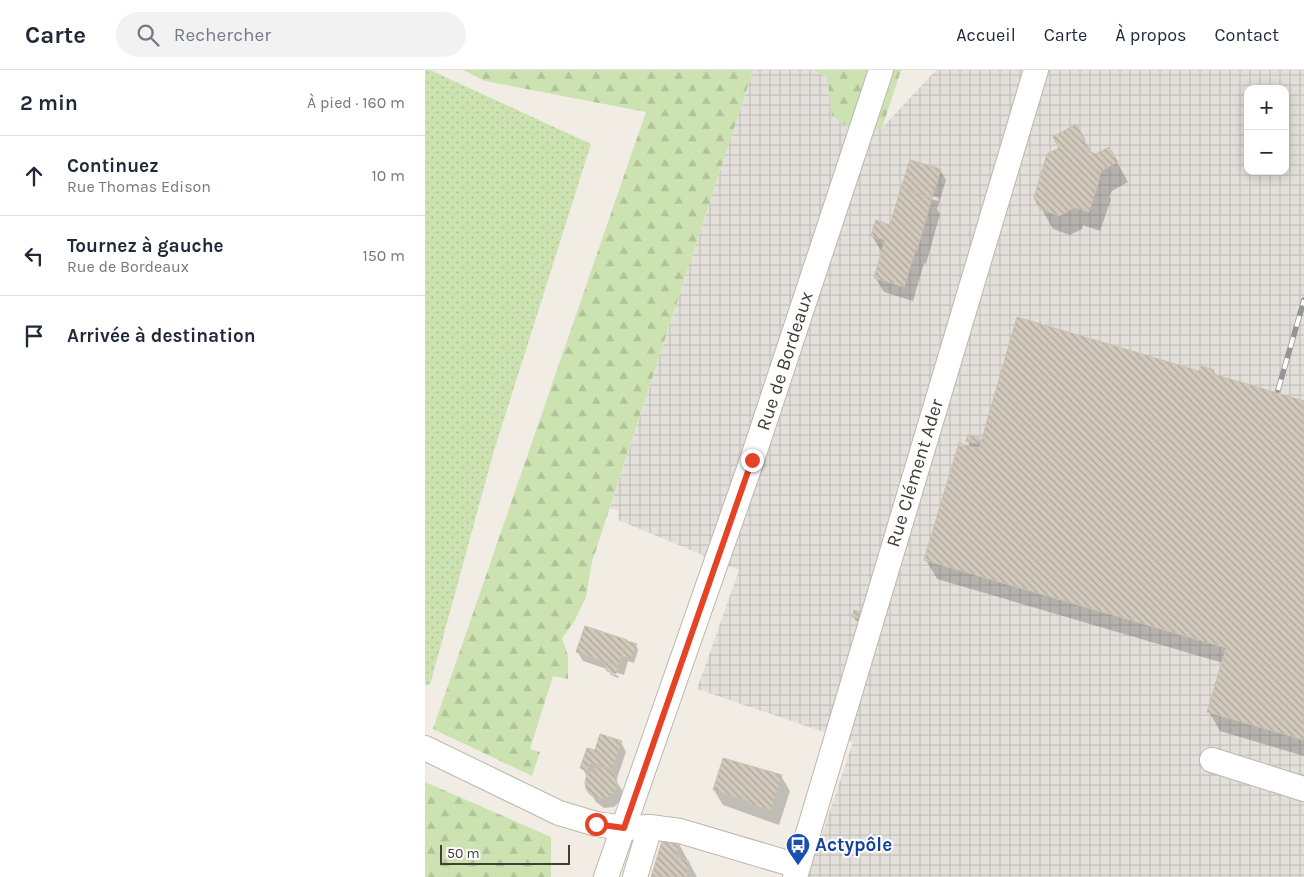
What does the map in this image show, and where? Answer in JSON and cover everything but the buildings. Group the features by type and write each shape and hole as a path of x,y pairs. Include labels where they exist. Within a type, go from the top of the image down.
{"street":[{"name":"Rue de Bordeaux","path":"606,877 752,460 881,70"},
{"name":"Rue Clément Ader","path":"796,871 1036,70"},
{"path":"425,748 559,813 596,824 624,828 650,827 688,833 796,871"},
{"path":"1212,760 1304,789"},
{"path":"635,877 650,827"}],"shaded area":[{"name":"Actypôle","path":"753,70 814,70 827,77 832,116 855,132 882,128 936,70 1304,70 1304,877 808,877 853,742 697,689 739,570 618,520 619,511 610,508"}],"green space":[{"path":"425,70 430,70 591,144 493,454 430,685 425,685"},
{"path":"463,70 753,70 592,562 586,597 575,620 562,638 568,656 568,679 553,676 530,749 540,752 532,776 433,729 646,112 485,81"},
{"path":"814,70 901,70 882,128 855,132 832,116 827,77"},
{"path":"425,782 551,837 551,877 425,877"}],"railway":[{"path":"1278,390 1304,300"}],"place":[{"name":"Actypôle","path":"798,866"}],"route":[{"path":"596,824 624,828 752,460"}]}
